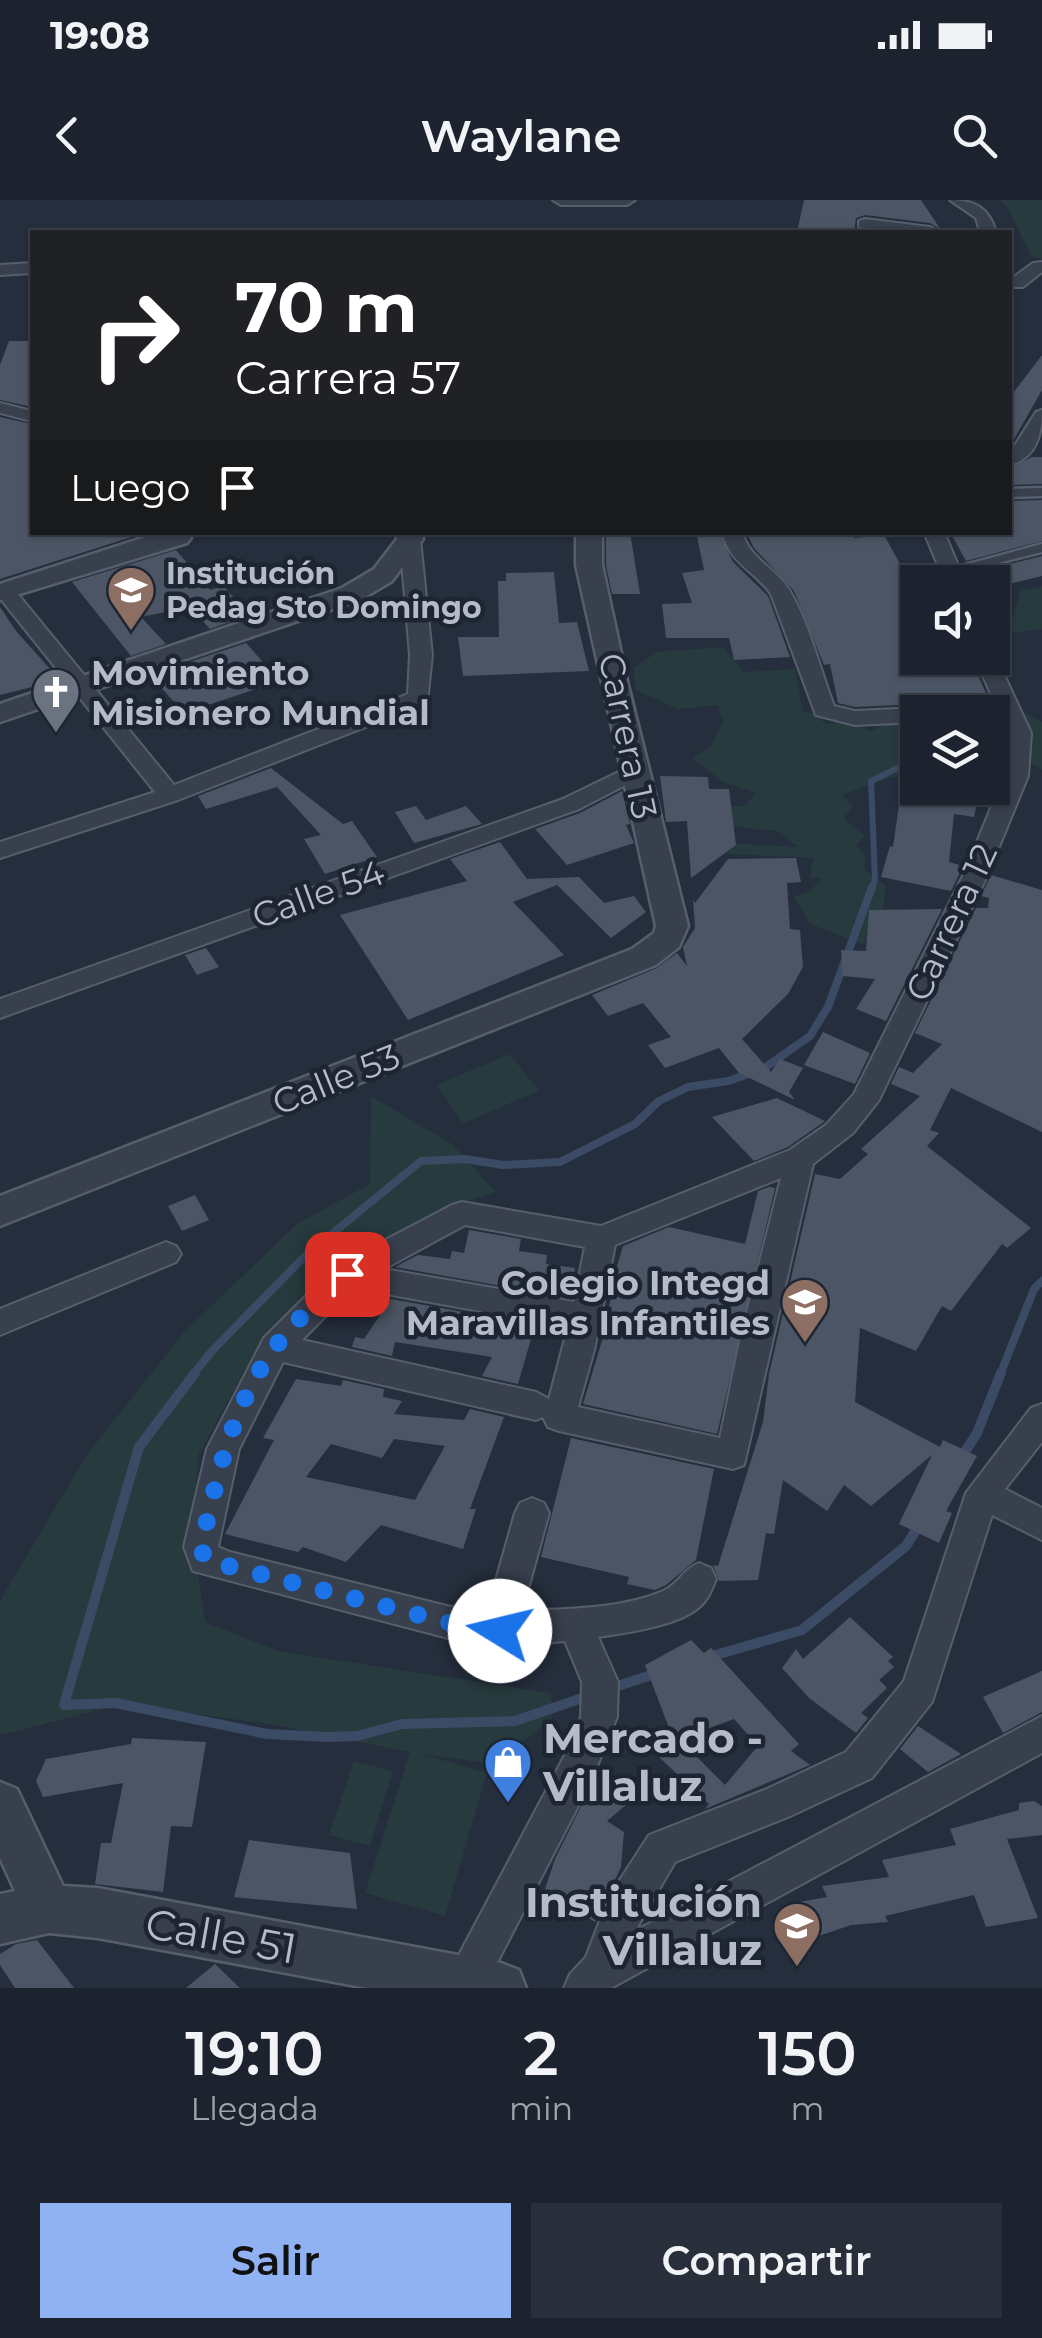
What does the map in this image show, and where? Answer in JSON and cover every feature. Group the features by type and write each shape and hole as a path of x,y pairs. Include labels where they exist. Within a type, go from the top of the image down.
{"street":[{"path":"561,200 627,200"},
{"path":"963,202 983,216 987,230"},
{"path":"865,224 914,230"},
{"path":"1012,284 1039,266"},
{"path":"0,270 30,268"},
{"path":"0,408 30,416"},
{"path":"1012,458 1020,456 1042,416"},
{"path":"1012,493 1042,492"},
{"path":"170,795 83,684 2,591 180,535"},
{"name":"Carrera 13","path":"589,535 590,565 672,926 668,938"},
{"path":"733,535 738,553 768,576 782,594 822,708 844,718 900,715"},
{"path":"935,535 947,565"},
{"path":"0,712 352,594 383,574 409,536"},
{"path":"0,850 170,795 405,706 422,692 409,536"},
{"path":"989,565 1042,548"},
{"name":"Carrera 12","path":"1010,709 1020,733 1022,752 1010,791"},
{"name":"Calle 54","path":"0,1010 572,804 634,772"},
{"name":"Carrera 12","path":"602,1238 800,1158 831,1140 864,1100 975,876 1004,805"},
{"name":"Calle 53","path":"0,1211 625,964 668,938"},
{"path":"275,1347 733,1456 756,1336 800,1158"},
{"path":"547,1412 579,1350 602,1238 462,1213 347,1274 275,1347 223,1449 201,1547 205,1560 466,1627 500,1631 576,1625 674,1604 692,1593 699,1579"},
{"path":"0,1322 166,1254"},
{"path":"347,1274 574,1315"},
{"path":"593,1979 623,1911 662,1848 774,1804 858,1765 918,1690 982,1493 1042,1418"},
{"path":"982,1493 1042,1525"},
{"path":"500,1631 532,1514"},
{"path":"483,1985 599,1717 600,1682 576,1625"},
{"path":"593,1979 1042,1734"},
{"path":"0,1806 49,1909"},
{"name":"Calle 51","path":"0,1919 49,1909 116,1916 483,1985"}],"green space":[{"path":"1000,200 1042,200 1042,259 1031,256 1008,207"},
{"path":"1042,586 1042,629 1010,633 1020,591"},
{"path":"723,647 744,672 795,669 803,712 813,713 826,724 845,720 870,731 889,723 900,725 900,777 842,795 853,806 844,818 865,836 856,845 866,858 864,869 886,886 883,911 870,918 865,945 810,924 794,897 810,891 822,879 810,877 813,858 728,854 725,843 798,847 777,831 726,826 715,806 744,806 756,793 725,783 692,758 711,746 723,722 718,705 678,709 636,690 633,668 657,652"},
{"path":"1024,712 1042,722 1042,770 1010,750 1010,714"},
{"path":"510,1054 539,1091 463,1123 436,1085"},
{"path":"371,1096 452,1144 496,1192 436,1211 383,1240 323,1280 257,1348 198,1456 193,1538 205,1622 278,1651 551,1693 552,1719 494,1764 423,1754 487,1773 445,1916 365,1893 410,1752 276,1725 122,1704 0,1735 0,1601 88,1453 185,1331 297,1224 370,1184"},
{"path":"354,1761 393,1771 370,1846 329,1835"}],"building":[{"path":"804,200 921,200 941,230 930,223 865,215 856,218 854,230 797,230"},
{"path":"9,341 30,341 30,407 0,400 0,365"},
{"path":"1042,355 1042,390 1012,442 1012,394"},
{"path":"0,417 30,424 30,535 138,535 0,579"},
{"path":"1032,457 1042,457 1042,484 1012,485 1012,467"},
{"path":"1042,500 1042,541 966,561 952,535 1012,535 1012,501"},
{"path":"606,535 630,535 640,594 612,594 606,565"},
{"path":"697,535 720,535 733,562 768,596 790,657 734,660 729,638 666,638 662,604 692,603 682,573 704,570"},
{"path":"748,535 854,538 884,535 901,565 900,675 978,675 987,695 900,695 900,705 855,707 838,703 830,664 824,665 794,591 754,548"},
{"path":"176,550 210,590 223,586 250,615 210,629 190,607 141,617 166,644 131,656 72,582"},
{"path":"1042,556 1042,576 1010,584 1010,565 1006,565"},
{"path":"554,572 559,623 577,622 589,671 463,676 458,637 499,637 498,581 506,581 506,573"},
{"path":"0,607 16,631 60,680 0,695"},
{"path":"246,643 280,681 184,713 150,675"},
{"path":"271,768 343,824 352,821 377,857 325,874 304,839 321,835 277,787 206,809 198,796"},
{"path":"660,776 708,777 709,789 729,789 736,845 691,878 687,821 666,822"},
{"path":"622,791 630,824 626,825 634,843 567,865 535,829 580,813"},
{"path":"900,798 900,805 977,805 974,817 954,814 949,862 963,866 951,891 881,877 890,846 893,847"},
{"path":"416,806 426,820 466,806 482,824 414,843 395,812"},
{"path":"500,842 527,879 579,877 604,903 634,896 646,912 611,938 557,885 513,902 564,955 408,1020 340,915 467,881 450,859"},
{"path":"796,858 801,882 787,883 790,929 800,930 803,967 788,994 742,1039 771,1072 780,1059 803,1068 789,1092 795,1100 739,1073 719,1048 665,1068 648,1045 671,1037 643,1003 608,1016 592,995 657,968 677,953 687,966 683,947 695,928 693,900 695,903 728,859"},
{"path":"991,875 1042,890 1042,1132 951,1088 930,1130 939,1133 927,1146 1031,1228 1007,1248 1002,1244 951,1311 942,1306 916,1351 860,1328 855,1402 940,1447 943,1440 977,1456 946,1511 952,1513 939,1543 899,1524 932,1455 871,1506 844,1485 827,1511 783,1480 774,1534 766,1533 758,1580 719,1581 713,1565 718,1566 763,1422 769,1374 815,1174 840,1179 868,1154 861,1149 920,1096 891,1084 899,1067 913,1073 942,1044 915,1033 976,908 988,908 989,898 981,896"},
{"path":"942,909 886,1021 856,1009 875,979 843,976 841,950 866,951 869,910"},
{"path":"206,948 219,967 197,975 185,955"},
{"path":"823,1032 870,1053 855,1084 804,1065"},
{"path":"777,1098 825,1121 788,1147 754,1161 712,1117"},
{"path":"775,1188 717,1434 583,1404 612,1307 612,1283 623,1246 669,1227 745,1244 758,1191"},
{"path":"195,1195 209,1220 182,1231 168,1206"},
{"path":"469,1230 521,1239 519,1251 547,1255 546,1264 575,1268 570,1290 566,1290 564,1297 395,1267 418,1255 450,1259 452,1251 464,1253"},
{"path":"391,1299 535,1325 518,1384 482,1376 492,1357 395,1342 392,1356 352,1347 355,1337 364,1339"},
{"path":"296,1379 341,1386 343,1380 384,1389 383,1397 402,1401 394,1414 464,1420 470,1409 504,1417 470,1509 476,1509 463,1549 381,1525 346,1562 303,1547 298,1552 225,1534 274,1440 263,1438","holes":["394,1439 445,1446 415,1500 306,1477 331,1444 382,1458"]},
{"path":"571,1438 714,1469 696,1560 666,1585 655,1590 627,1584 629,1577 541,1557"},
{"path":"850,1617 893,1657 888,1661 894,1667 879,1680 887,1688 861,1713 868,1718 856,1733 809,1698 782,1668 796,1649 803,1659"},
{"path":"691,1640 704,1653 711,1648 799,1744 791,1751 810,1765 705,1809 709,1804 659,1757 682,1742 725,1785 758,1746 734,1719 674,1741 645,1665"},
{"path":"1042,1671 1042,1712 1003,1733 983,1697"},
{"path":"918,1726 961,1754 928,1772 900,1749"},
{"path":"132,1738 206,1742 192,1827 171,1826 163,1892 95,1884 101,1843 111,1843 123,1783 43,1797 36,1781 46,1759 131,1744"},
{"path":"599,1770 626,1805 607,1821 624,1832 621,1867 595,1922 544,1892 555,1859"},
{"path":"1034,1801 1042,1806 1042,1835 1007,1839 1038,1918 986,1927 974,1895 885,1916 888,1922 851,1925 798,1943 788,1904 827,1897 822,1886 889,1877 882,1860 956,1845 950,1829 1019,1810 1019,1803"},
{"path":"249,1840 350,1853 357,1909 234,1897"},
{"path":"37,1940 74,1988 15,1988 0,1965 0,1954 16,1944"},
{"path":"215,1964 240,1988 186,1988"}],"waterway":[{"path":"871,890 875,880 871,781 900,767"},
{"path":"193,1375 306,1255 421,1161 465,1159 503,1165 560,1162 635,1124 659,1101 688,1087 728,1081 763,1069 810,1036 828,1007 872,887"},
{"path":"1000,1375 1034,1289 1042,1281"},
{"path":"195,1373 139,1447 64,1705 115,1703 267,1734 327,1737 357,1736 402,1724 515,1721 591,1695"},
{"path":"961,1458 977,1433 1001,1373"},
{"path":"709,1657 802,1630 906,1546 919,1525"},
{"path":"609,1689 657,1673"}],"place":[{"name":"Institución Pedag Sto Domingo","path":"131,632"},
{"name":"Movimiento Misionero Mundial","path":"56,734"},
{"name":"Colegio Integd Maravillas Infantiles","path":"805,1344"},
{"name":"Mercado - Villaluz","path":"508,1804"},
{"name":"Institución Villaluz","path":"797,1968"}],"route":[{"path":"347,1274 275,1347 250,1392 223,1449 201,1547 205,1560 466,1627 500,1631"}]}
